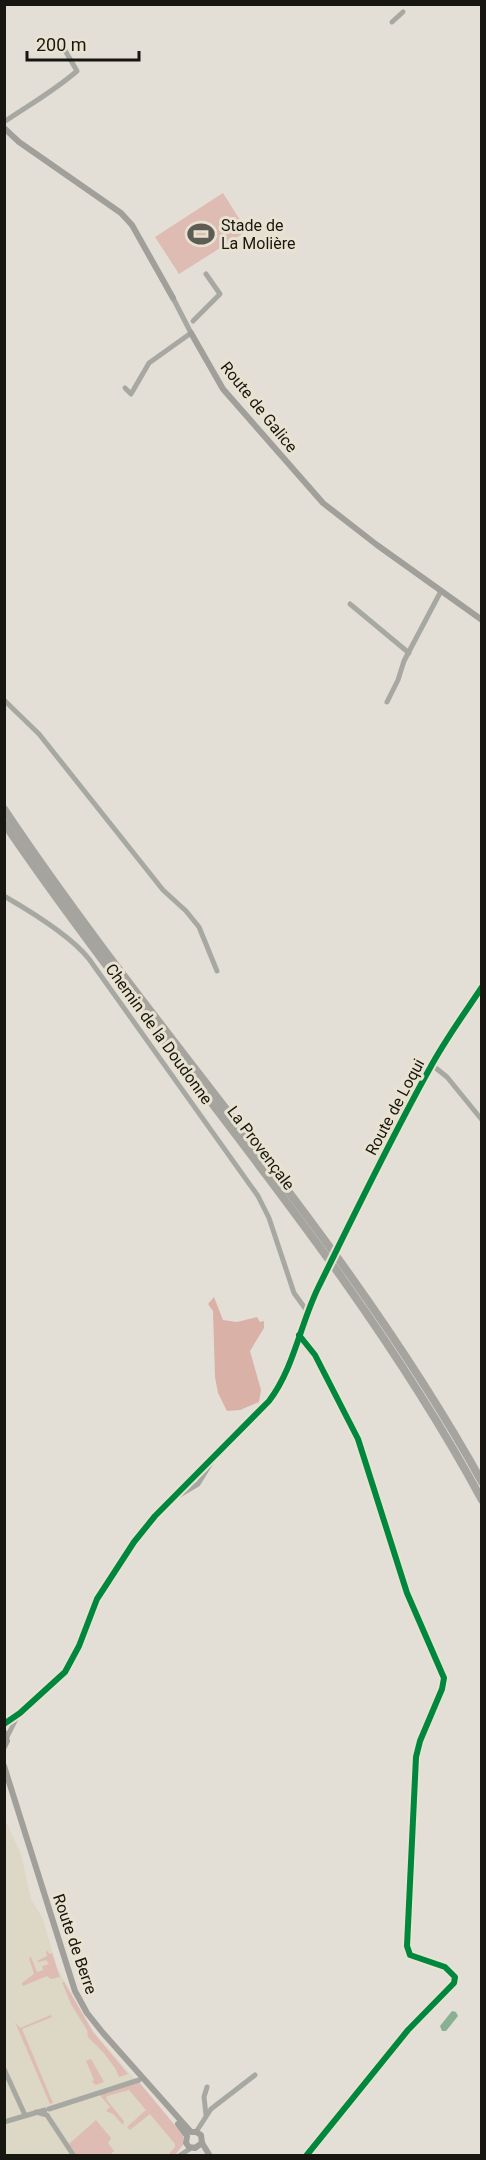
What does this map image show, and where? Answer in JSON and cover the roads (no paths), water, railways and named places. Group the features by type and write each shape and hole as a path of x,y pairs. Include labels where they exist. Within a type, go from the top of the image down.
{"highway":[{"name":"La Provençale","path":"4,809 110,958 355,1282 421,1379 482,1482"},
{"name":"La Provençale","path":"4,824 104,964 353,1294 418,1391 482,1500"}],"main road":[{"name":"Route de Galice","path":"4,128 19,142 121,213 132,225 173,298"},
{"name":"Route de Galice","path":"191,333 223,389 323,503 482,620"},
{"path":"4,1748 6,1734"},
{"name":"Route de Berre","path":"4,1766 75,1991 87,2013 193,2140"},
{"name":"Route de Berre","path":"4,1779 68,1982 86,2016 207,2156"}],"street":[{"path":"392,22 403,12"},
{"path":"4,122 31,103 36,103 75,73 76,69 63,47"},
{"path":"193,321 220,294 206,274"},
{"name":"Route de Galice","path":"173,298 191,333"},
{"path":"125,388 130,394 149,363 191,333"},
{"path":"387,702 441,591"},
{"path":"350,604 409,653"},
{"path":"4,700 39,734 163,890 199,927 217,971"},
{"name":"Chemin de la Doudonne","path":"4,897 32,913 74,944 89,960 258,1196 269,1218 294,1293 307,1311"},
{"name":"Route de Loqui","path":"20,1713 65,1672 79,1646 93,1608 134,1542 277,1390 286,1372 307,1311 341,1243 432,1065 482,987"},
{"path":"432,1065 447,1077 482,1120"},
{"path":"299,1335 315,1355 358,1439 407,1593 444,1678 416,1757 407,1946 410,1955 445,1967 455,1977 454,1983 408,2030 306,2156"},
{"path":"4,1724 20,1713"},
{"path":"6,1734 20,1713"},
{"path":"4,2069 25,2115"},
{"path":"179,2155 193,2140 206,2115 255,2075"},
{"path":"4,2122 36,2112 49,2112 139,2080"},
{"path":"206,2115 204,2097 207,2087"},
{"path":"49,2112 74,2156"}],"place":[{"name":"Stade de La Molière","path":"201,234"}]}
